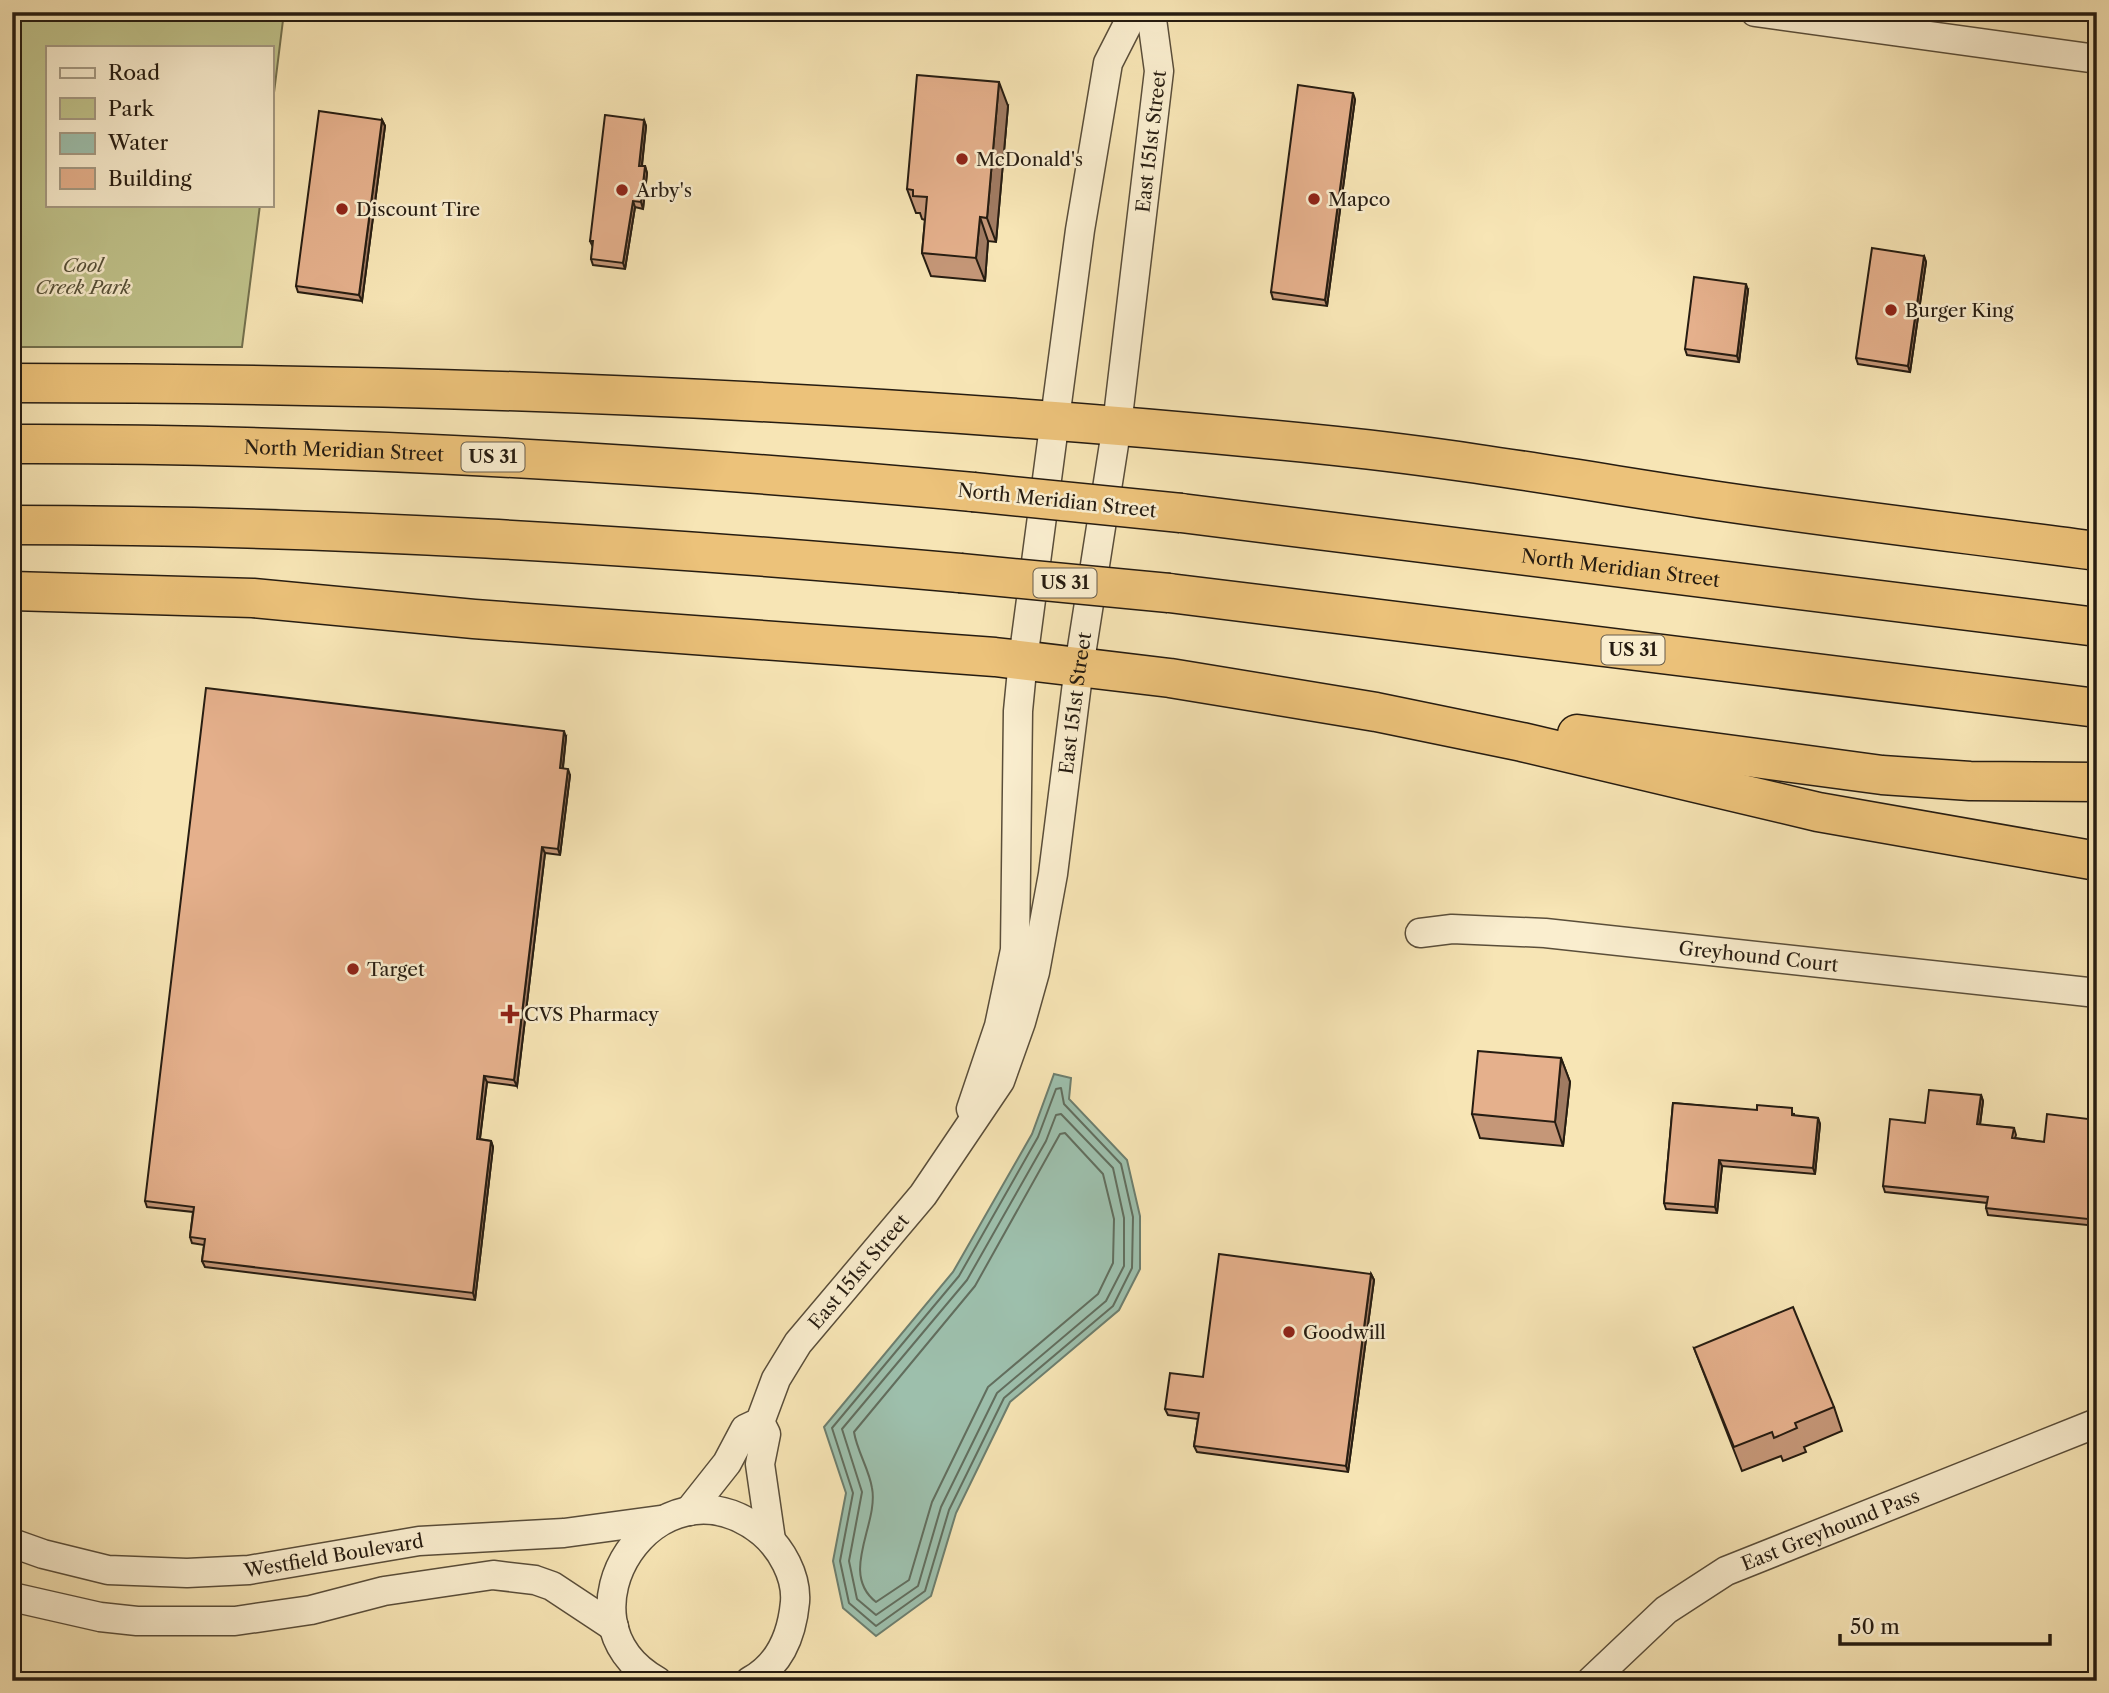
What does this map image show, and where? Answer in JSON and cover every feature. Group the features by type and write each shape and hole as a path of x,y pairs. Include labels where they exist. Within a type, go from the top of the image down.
{"highway":[{"path":"12,383 400,386 1056,419 1340,447 1579,477 1709,500 2097,551"},
{"name":"North Meridian Street","path":"12,444 401,452 807,477 1181,513 2097,627"},
{"name":"US 31","path":"12,525 199,528 542,541 960,573 1169,593 2097,708"},
{"path":"12,591 253,598 474,619 1023,660 1221,685 1376,712 1522,742 1818,812 2097,862"},
{"path":"1376,712 1628,740 1731,757 1882,775 1970,781 2097,782"}],"street":[{"name":"East 151st Street","path":"966,1129 999,1026 1015,950 1018,712 1023,660 1080,230 1108,63 1133,12"},
{"name":"East 151st Street","path":"690,1511 727,1463 745,1429 760,1422 776,1379 798,1343 923,1195 1000,1081 1035,972 1053,874 1079,667 1117,425 1159,71 1151,12"},
{"path":"1755,12 2097,59"},
{"name":"Greyhound Court","path":"1420,933 1452,929 1545,933 2097,993"},
{"name":"East 151st Street","path":"760,1422 766,1434 761,1474 771,1540"},
{"name":"East Greyhound Pass","path":"1591,1681 1666,1610 1726,1572 2097,1423"},
{"path":"651,1679 626,1653 614,1627 611,1596 619,1565 636,1539 660,1520 690,1511 719,1511 748,1521 771,1540 788,1565 795,1595 793,1625 780,1653 755,1679"},
{"name":"Westfield Boulevard","path":"12,1543 108,1570 187,1573 249,1570 419,1541 564,1533 660,1520"},
{"path":"12,1597 100,1617 137,1621 235,1621 311,1609 384,1591 494,1575 535,1580 552,1586 614,1627"}],"green space":[{"name":"Cool Creek Park","path":"12,12 284,12 273,101 273,46 46,46 46,206 260,206 242,347 12,347"}],"water":[{"path":"1054,1074 1071,1078 1069,1099 1127,1160 1140,1216 1140,1269 1119,1310 1010,1402 956,1513 931,1596 876,1636 843,1608 833,1561 846,1493 824,1427 953,1272 1032,1134"}],"building":[{"name":"McDonald's","path":"917,75 999,82 987,218 980,217 976,258 922,253 927,197 913,196 913,190 907,189"},
{"name":"Mapco","path":"1298,85 1353,93 1325,300 1271,292"},
{"name":"Discount Tire","path":"319,111 382,120 359,295 296,286"},
{"name":"Arby's","path":"605,115 644,120 639,166 645,166 641,202 633,201 623,263 591,259 593,241 590,241"},
{"path":"1872,248 1924,256 1908,366 1856,358"},
{"path":"1694,277 1746,284 1737,356 1685,349"},
{"path":"2097,314 2097,366 2090,365"},
{"name":"Target","path":"206,688 564,731 560,768 568,769 558,849 542,847 514,1080 484,1076 477,1139 491,1141 473,1293 202,1261 205,1239 190,1237 194,1207 145,1201"},
{"path":"1478,1051 1561,1058 1555,1122 1472,1114"},
{"path":"1929,1090 1981,1095 1977,1124 2014,1128 2012,1138 2044,1142 2047,1114 2097,1120 2094,1147 2097,1147 2097,1220 1986,1208 1988,1197 1883,1186 1890,1119 1925,1123"},
{"path":"1673,1103 1757,1110 1757,1105 1792,1108 1792,1115 1818,1118 1813,1168 1719,1160 1715,1207 1664,1203"},
{"name":"Goodwill","path":"1219,1254 1371,1274 1346,1466 1194,1446 1199,1413 1165,1409 1170,1373 1203,1377"},
{"path":"1793,1307 1834,1407 1795,1423 1797,1428 1774,1438 1772,1432 1734,1447 1694,1348"},
{"path":"419,1676 452,1681 418,1681"}],"place":[{"name":"McDonald's","path":"962,159"},
{"name":"Arby's","path":"622,190"},
{"name":"Mapco","path":"1314,199"},
{"name":"Discount Tire","path":"342,209"},
{"name":"Burger King","path":"1891,310"},
{"name":"Target","path":"353,969"},
{"name":"CVS Pharmacy","path":"510,1014"},
{"name":"Goodwill","path":"1289,1332"}]}
